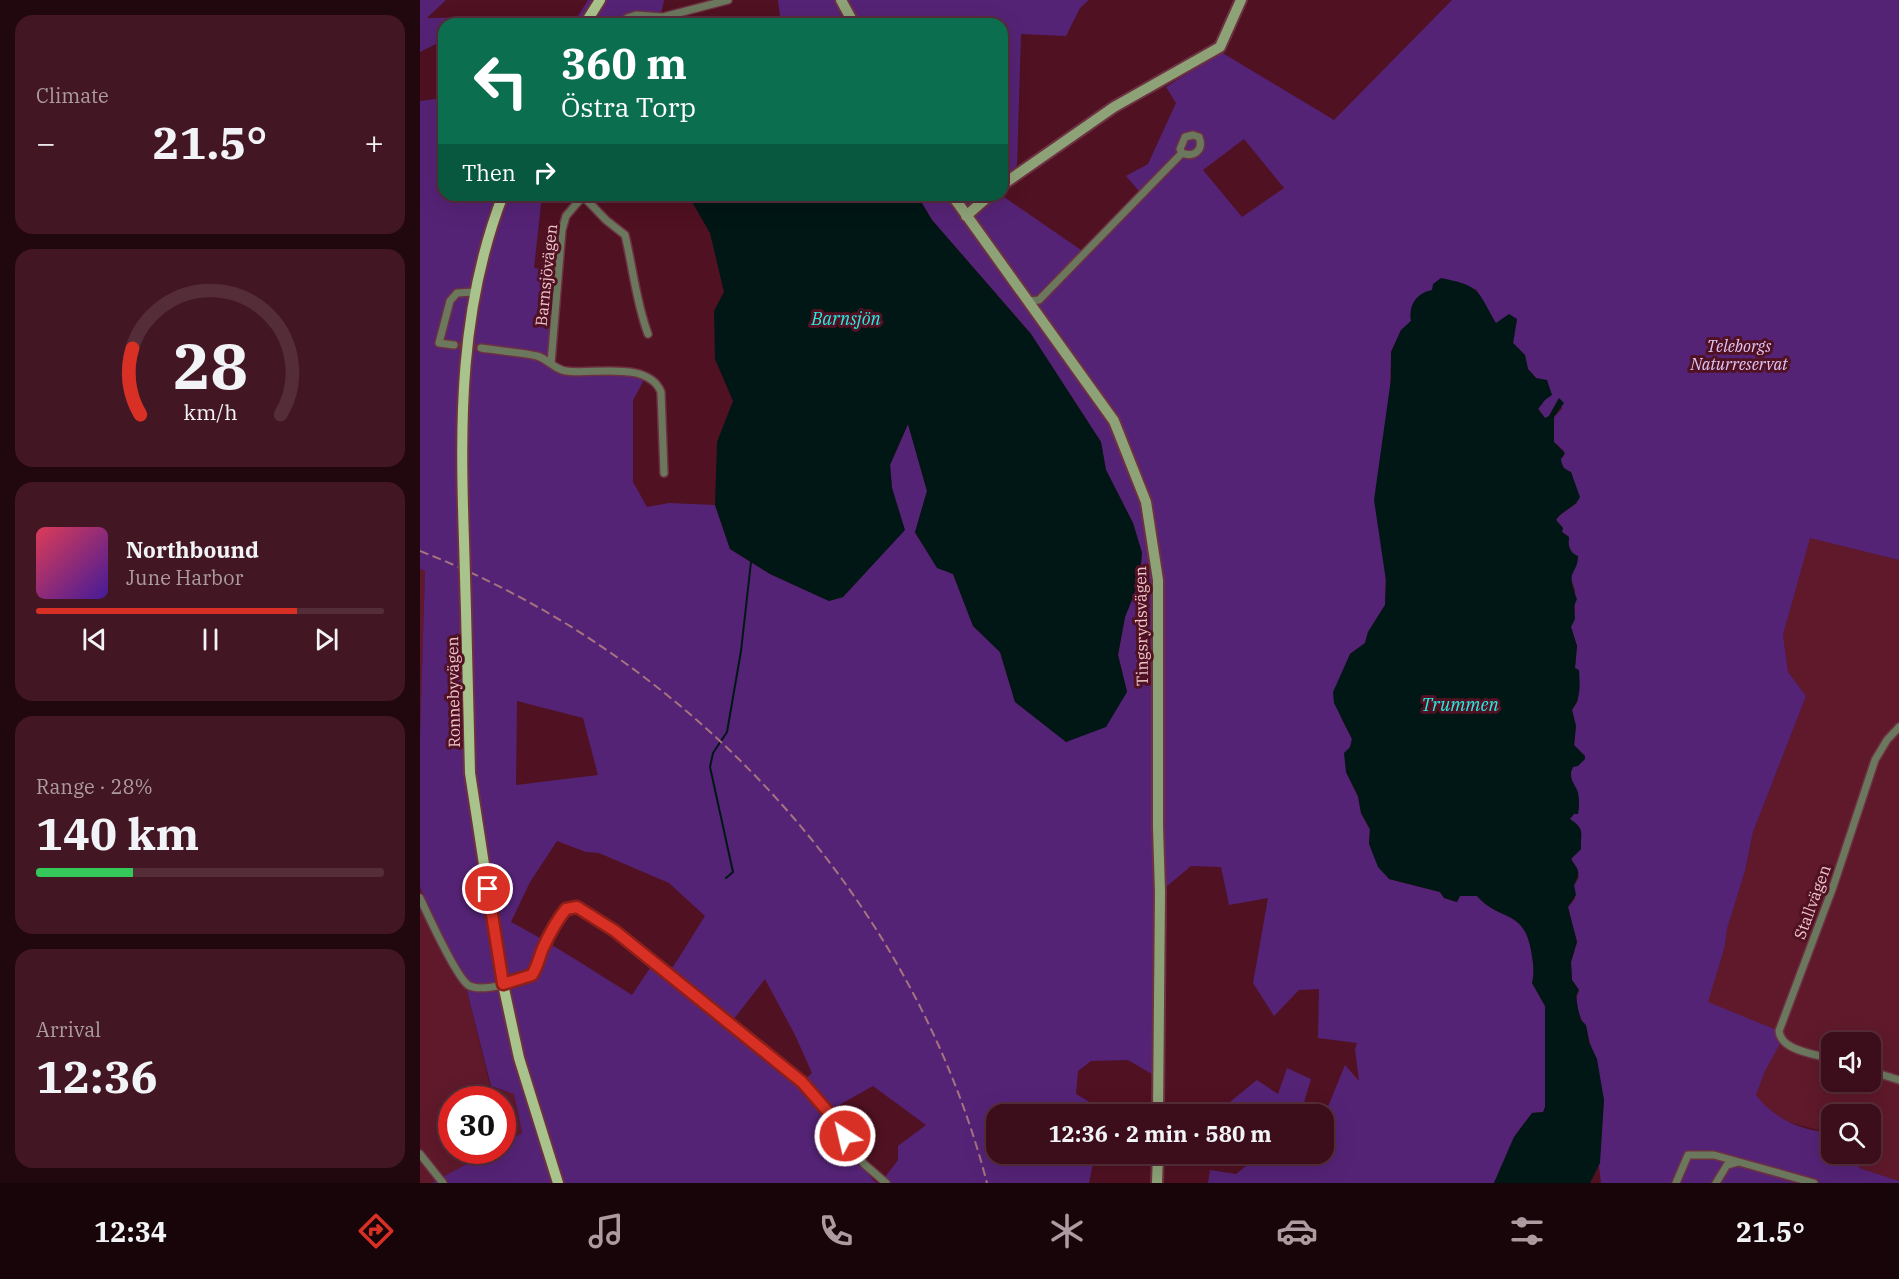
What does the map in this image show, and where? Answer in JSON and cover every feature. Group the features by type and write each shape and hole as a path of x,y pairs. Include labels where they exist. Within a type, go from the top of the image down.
{"main road":[{"path":"589,18 600,0"},
{"name":"Ronnebyvägen","path":"501,201 474,292 464,367 461,442 470,773 503,984 519,1058 558,1183"}],"street":[{"path":"627,18 645,14 663,17 728,0"},
{"path":"841,0 851,18"},
{"path":"1008,181 1113,106 1220,47 1241,0"},
{"path":"1029,301 1039,300 1182,153"},
{"name":"Barnsjövägen","path":"551,363 562,230 566,216 579,201"},
{"path":"588,201 625,235 634,271 639,308 648,334"},
{"name":"Tingsrydsvägen","path":"956,201 1114,421 1146,502 1157,570 1160,892 1158,1104"},
{"path":"966,216 983,201"},
{"path":"454,345 439,343 450,301 458,294 474,292"},
{"path":"482,348 537,356 565,371 629,371 659,387 662,402 664,473"},
{"name":"Stallvägen","path":"1821,1056 1790,1046 1782,1040 1779,1031 1833,887 1875,760 1887,740 1899,727"},
{"path":"420,898 461,977 469,985 480,988 532,975 541,959 542,950 561,915 566,909 577,907 615,931 802,1082 829,1113 864,1164 886,1183"},
{"path":"1881,1074 1899,1080"},
{"path":"420,1154 443,1183"},
{"path":"1676,1183 1688,1155 1714,1155 1814,1183"},
{"path":"1716,1183 1727,1166 1741,1162"},
{"path":"1157,1183 1158,1164"}],"shaded area":[{"path":"1810,537 1899,560 1899,1181 1858,1168 1856,1164 1881,1164 1881,1104 1821,1104 1821,1131 1788,1122 1777,1116 1764,1106 1756,1095 1765,1071 1707,1002 1725,946 1727,929 1745,871 1753,832 1806,696 1788,672 1783,635"},
{"path":"420,569 425,571 420,738"},
{"path":"420,887 466,987 490,1086 438,1086 438,1164 467,1164 431,1183 420,1183"},
{"path":"516,1104 522,1133 516,1136"}],"green space":[{"path":"420,0 446,0 427,18 578,16 588,0 664,0 660,18 438,18 438,43 420,52"},
{"path":"778,0 1089,0 1080,8 1066,36 1021,34 1017,165 1008,175 1008,18 780,18"},
{"name":"Teleborgs Naturreservat","path":"1452,0 1899,0 1899,560 1810,538 1783,635 1788,672 1806,696 1753,832 1745,871 1708,1002 1779,1031 1782,1040 1765,1071 1756,1095 1771,1110 1789,1122 1821,1131 1821,1164 1860,1164 1859,1168 1899,1181 1899,1183 1601,1183 1599,1166 1604,1100 1586,1026 1578,1008 1579,990 1572,980 1571,962 1577,942 1568,907 1575,899 1574,886 1579,877 1571,858 1581,849 1580,828 1569,819 1579,809 1577,790 1572,784 1571,772 1573,767 1585,759 1585,756 1574,745 1576,726 1572,710 1578,701 1575,668 1577,646 1571,627 1575,612 1575,590 1571,579 1573,554 1568,545 1569,537 1562,532 1563,528 1556,520 1577,503 1571,472 1564,467 1560,459 1564,456 1564,451 1554,442 1554,417 1562,409 1559,398 1549,416 1545,418 1538,408 1545,399 1536,378 1528,369 1525,355 1513,343 1517,319 1496,324 1476,289 1432,290 1411,321 1401,330 1391,352 1385,605 1368,632 1365,643 1350,654 1338,685 1341,718 1352,739 1346,772 1358,797 1361,813 1370,830 1369,844 1389,879 1440,892 1444,898 1456,902 1460,896 1477,896 1494,910 1516,921 1527,937 1533,963 1532,983 1545,1006 1545,1106 1544,1112 1532,1113 1514,1137 1494,1183 1208,1183 1210,1170 1236,1174 1246,1164 1334,1164 1334,1104 1329,1104 1345,1065 1359,1081 1355,1049 1357,1043 1318,1038 1319,989 1299,990 1274,1016 1253,983 1268,898 1229,905 1221,867 1191,866 1160,892 1157,1077 1128,1060 1091,1061 1078,1071 1076,1094 1093,1104 986,1104 986,1164 1093,1164 1089,1183 886,1183 882,1181 898,1160 898,1146 926,1125 873,1086 832,1109 828,1119 877,1183 431,1183 467,1164 516,1164 516,1136 522,1133 516,1104 516,1086 491,1086 466,987 420,887 420,738 425,571 420,569 420,101 438,99 438,201 543,201 541,204 534,268 558,271 551,363 558,369 629,371 645,378 633,400 633,482 647,507 669,503 715,505 730,549 770,574 829,601 843,597 904,530 892,488 890,465 908,424 927,491 915,533 937,567 953,574 973,626 1000,652 1015,702 1067,742 1127,692 1118,655 1125,617 1139,582 1142,553 1133,523 1106,470 1101,442 1031,334 932,220 921,201 1008,200 1084,252 1144,197 1126,176 1148,164 1176,103 1166,87 1221,52 1334,120","holes":["1244,139 1284,188 1242,217 1203,170","517,701 583,718 598,775 516,785","557,841 586,852 599,853 669,883 705,916 673,967 654,962 632,995 511,922 530,882","765,979 812,1073 802,1082 730,1024"]},
{"path":"1287,1068 1311,1079 1304,1104 1227,1104 1257,1080 1278,1094"}],"water":[{"name":"Barnsjön","path":"691,201 921,201 932,220 1031,334 1101,442 1106,470 1133,523 1142,553 1139,582 1125,617 1118,655 1127,692 1106,727 1066,742 1015,702 1000,652 973,626 953,574 937,568 915,532 927,491 908,424 890,465 892,488 905,530 843,597 829,601 770,574 730,549 715,505 717,442 733,401 715,359 714,311 724,292 710,233"},
{"name":"Trummen","path":"1441,278 1464,284 1476,291 1496,323 1509,314 1517,319 1513,343 1525,355 1528,369 1536,378 1547,380 1552,395 1538,409 1545,418 1549,416 1559,398 1564,403 1554,417 1554,442 1565,453 1561,459 1562,464 1571,472 1580,497 1556,520 1563,528 1562,532 1569,537 1571,551 1578,556 1572,575 1577,599 1574,606 1575,619 1571,627 1577,646 1575,668 1579,670 1580,686 1577,701 1572,710 1576,726 1574,745 1585,756 1585,759 1578,766 1573,767 1571,774 1579,802 1578,814 1574,814 1570,819 1580,829 1581,849 1571,859 1577,869 1578,877 1574,885 1576,895 1568,907 1577,942 1571,962 1572,980 1579,990 1576,996 1578,1009 1597,1059 1604,1100 1600,1163 1590,1183 1494,1183 1514,1137 1532,1113 1543,1112 1545,1107 1545,1006 1532,983 1533,963 1527,937 1516,921 1494,910 1477,896 1460,896 1457,902 1444,898 1440,892 1389,879 1378,867 1369,844 1370,829 1361,813 1358,796 1346,772 1344,753 1350,747 1352,739 1334,703 1333,692 1350,654 1365,643 1368,632 1385,605 1386,581 1374,500 1391,379 1391,352 1401,330 1411,321 1410,315 1414,301 1422,294 1432,290 1433,284"}],"waterway":[{"path":"726,878 733,872 710,767 713,753 727,732 741,651 751,562"}],"tunnel":[{"path":"454,345 481,348"}],"railway":[{"path":"420,551 519,597 613,654 699,722 778,800 847,886 905,979 953,1078 987,1183"}],"route":[{"path":"488,889 503,984 532,975 541,959 542,950 561,915 572,906 577,907 615,931 802,1082 829,1113 845,1136"}]}
